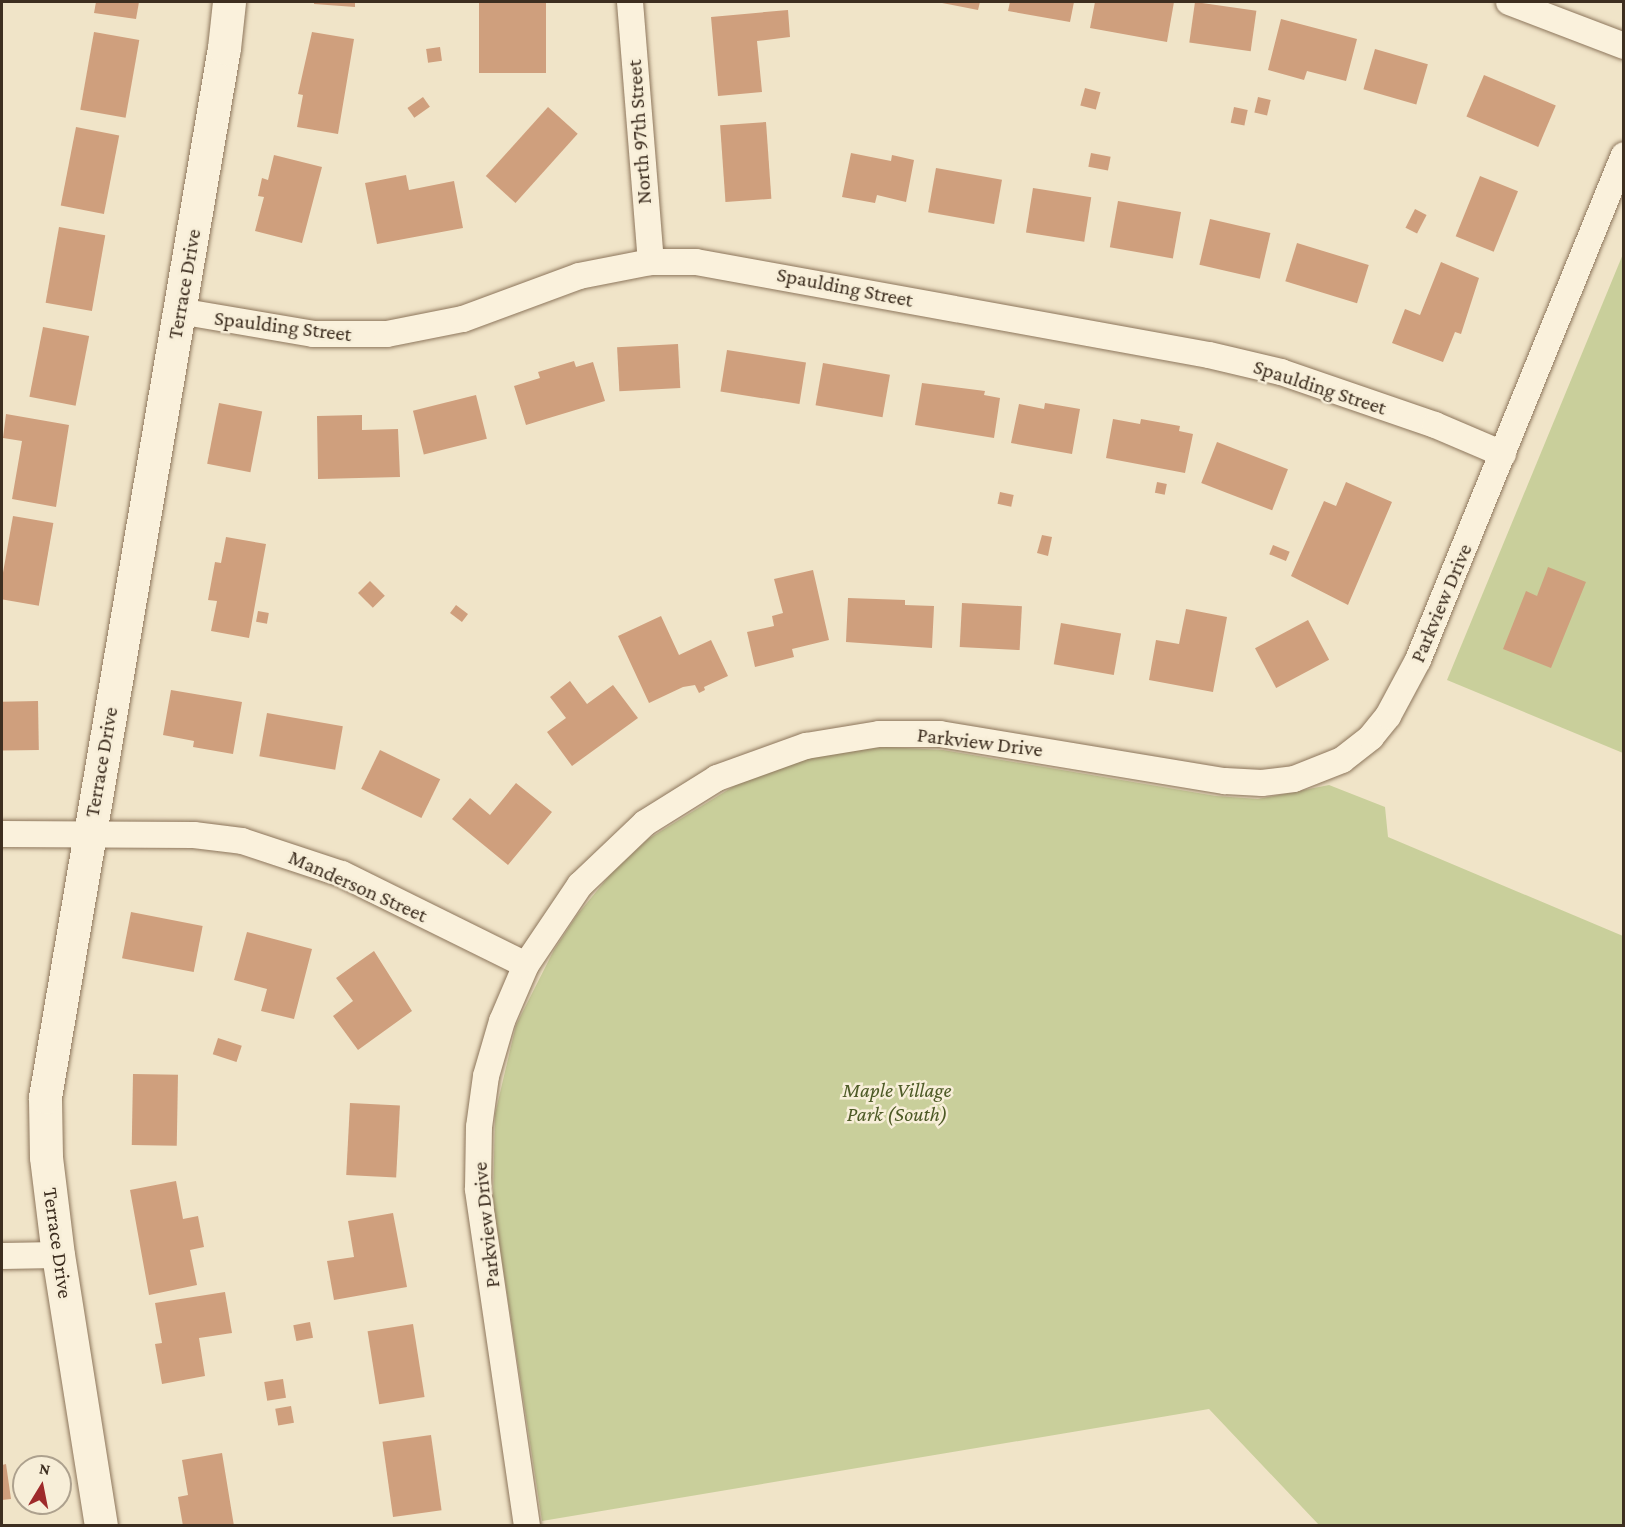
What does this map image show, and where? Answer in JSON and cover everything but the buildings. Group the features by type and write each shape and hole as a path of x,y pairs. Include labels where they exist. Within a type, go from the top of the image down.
{"street":[{"name":"Terrace Drive","path":"101,1526 58,1255 46,1157 45,1097 88,832 179,311 229,2"},
{"name":"North 97th Street","path":"630,2 651,262"},
{"path":"1509,2 1623,46"},
{"name":"Parkview Drive","path":"527,1526 478,1189 479,1127 486,1076 502,1022 526,965 580,885 645,823 717,778 806,746 879,734 940,734 1226,781 1262,783 1314,774 1342,760 1371,737 1401,696 1503,454 1623,155"},
{"name":"Spaulding Street","path":"179,311 313,334 387,334 463,319 579,276 651,262 696,262 752,270 1209,355 1281,372 1435,425 1503,454"},
{"name":"Manderson Street","path":"2,834 88,832 194,835 282,851 342,874 526,965"},
{"path":"2,1256 58,1255"}],"green space":[{"path":"1623,254 1623,753 1447,680"},
{"name":"Maple Village Park (South)","path":"886,747 943,750 1216,796 1258,799 1329,785 1385,807 1388,837 1623,936 1623,1525 1319,1525 1209,1409 542,1521 493,1202 495,1114 516,1025 554,950 577,915 610,875 648,839 739,783 781,766 835,752"}]}
